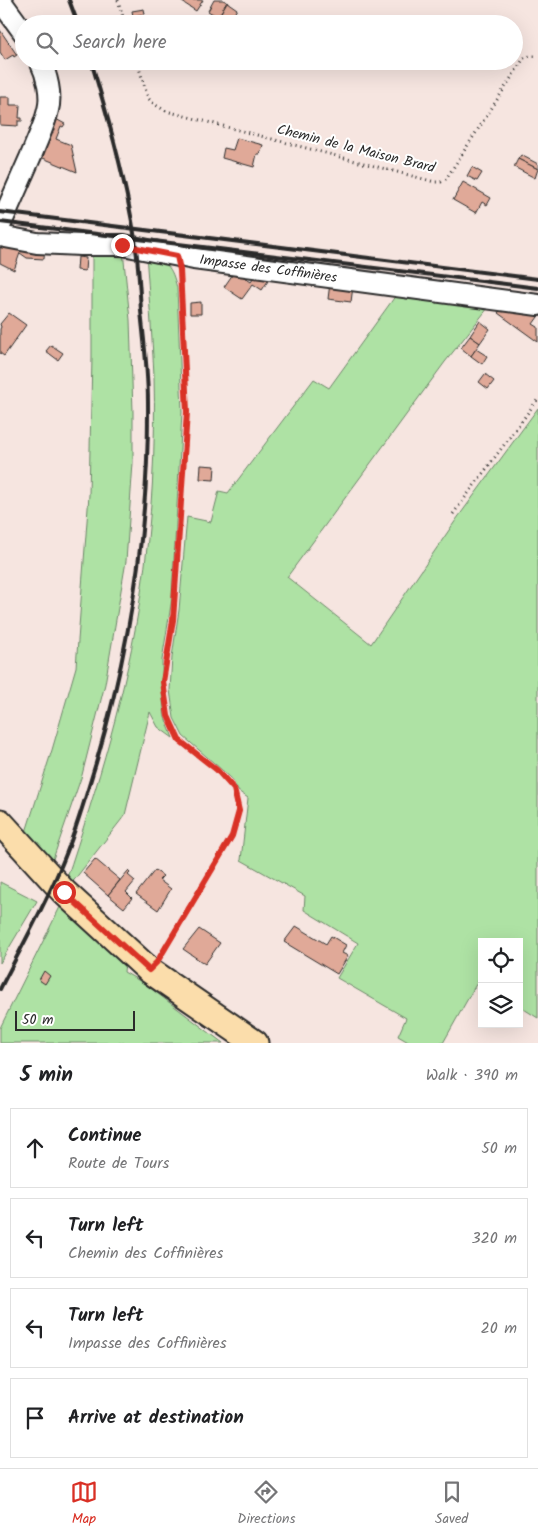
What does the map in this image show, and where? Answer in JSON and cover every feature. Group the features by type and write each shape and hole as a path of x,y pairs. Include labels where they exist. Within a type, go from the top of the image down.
{"main road":[{"path":"0,822 64,892 149,970 255,1043"}],"street":[{"path":"6,2 15,18"},
{"path":"0,226 40,135 48,110 48,89 44,70"},
{"name":"Impasse des Coffinières","path":"0,236 37,243 122,245 177,256 538,305"}],"path":[{"path":"118,0 122,15"},
{"name":"Chemin de la Maison Brard","path":"523,60 530,56 538,56"},
{"name":"Chemin de la Maison Brard","path":"140,70 148,98 166,111 435,182 441,182 446,179 516,70"},
{"path":"149,970 157,962 232,836 239,811 234,789 217,770 179,740 168,716 163,682 173,620 187,412 180,270 177,256"},
{"path":"453,514 538,399"}],"green space":[{"path":"92,251 123,251 130,320 133,463 126,561 105,684 82,775 53,859 26,832 76,667 89,495"},
{"path":"146,254 168,266 173,274 177,288 182,412 172,599 162,660 165,717 173,738 158,727 150,712 125,815 71,884 66,881 100,775 128,667 145,566 154,456 153,360"},
{"path":"399,291 492,303 445,362 287,577 371,644 456,520 538,408 538,1018 523,1009 523,938 478,938 478,981 443,1043 410,1043 398,1036 406,1018 337,978 358,943 304,910 305,896 241,860 248,798 238,791 231,778 183,736 174,718 170,690 172,657 179,610 187,517 211,522 219,491 228,493 314,379 329,388"},
{"path":"0,882 37,901 0,963"},
{"path":"60,907 125,961 124,972 145,984 223,1043 0,1043 0,1028"}],"building":[{"path":"179,0 203,0 196,11"},
{"path":"214,0 227,2 219,15 215,15 208,11"},
{"path":"227,2 237,9 233,15 220,15"},
{"path":"144,9 145,14 133,15 132,11"},
{"path":"0,30 15,52 15,56 13,55 5,60 0,52"},
{"path":"0,97 10,97 10,105 20,105 19,118 22,118 22,121 18,121 18,126 0,125"},
{"path":"54,118 65,124 63,127 61,126 56,139 71,145 77,172 38,156"},
{"path":"237,138 263,145 260,154 257,154 254,167 222,158 224,148 233,150"},
{"path":"521,155 538,164 538,169 518,159"},
{"path":"518,159 538,169 535,178 514,167"},
{"path":"472,167 482,173 477,181 467,176"},
{"path":"463,182 491,198 487,205 482,202 476,213 453,200"},
{"path":"2,243 45,248 44,259 27,258 20,253 14,270 0,263 0,247"},
{"path":"78,257 86,258 85,271 77,270"},
{"path":"235,271 251,282 257,274 270,278 262,290 253,284 242,299 224,287"},
{"path":"330,283 353,286 351,302 328,299"},
{"path":"201,302 201,314 190,314 190,303"},
{"path":"506,304 538,310 538,317 533,324 538,327 538,342 498,313"},
{"path":"9,313 26,325 4,356 0,353 0,324"},
{"path":"480,321 490,329 480,343 470,336"},
{"path":"470,336 480,343 471,356 461,348"},
{"path":"51,345 63,353 58,360 46,351"},
{"path":"476,349 487,356 482,364 471,356"},
{"path":"485,374 494,381 488,389 479,382"},
{"path":"201,465 215,466 214,480 200,479"},
{"path":"95,859 120,880 108,895 83,873"},
{"path":"155,870 163,876 159,880 171,889 158,910 136,894"},
{"path":"128,871 130,873 128,875 135,881 126,892 132,898 124,908 108,895"},
{"path":"296,926 326,944 331,936 346,945 342,953 348,956 337,974 284,942"},
{"path":"199,929 220,943 205,964 183,949"},
{"path":"44,971 50,976 45,984 39,980"}],"railway":[{"path":"69,0 75,15"},
{"path":"0,989 50,892 69,847 81,811 96,763 119,674 136,585 141,540 145,494 148,402 147,368 137,261 122,173 94,70"},
{"path":"0,212 538,279"},
{"path":"0,222 538,288"}],"route":[{"path":"64,892 149,970 157,962 232,836 239,811 234,789 217,770 179,740 168,716 163,682 173,620 187,412 180,270 177,256 122,245"}]}
